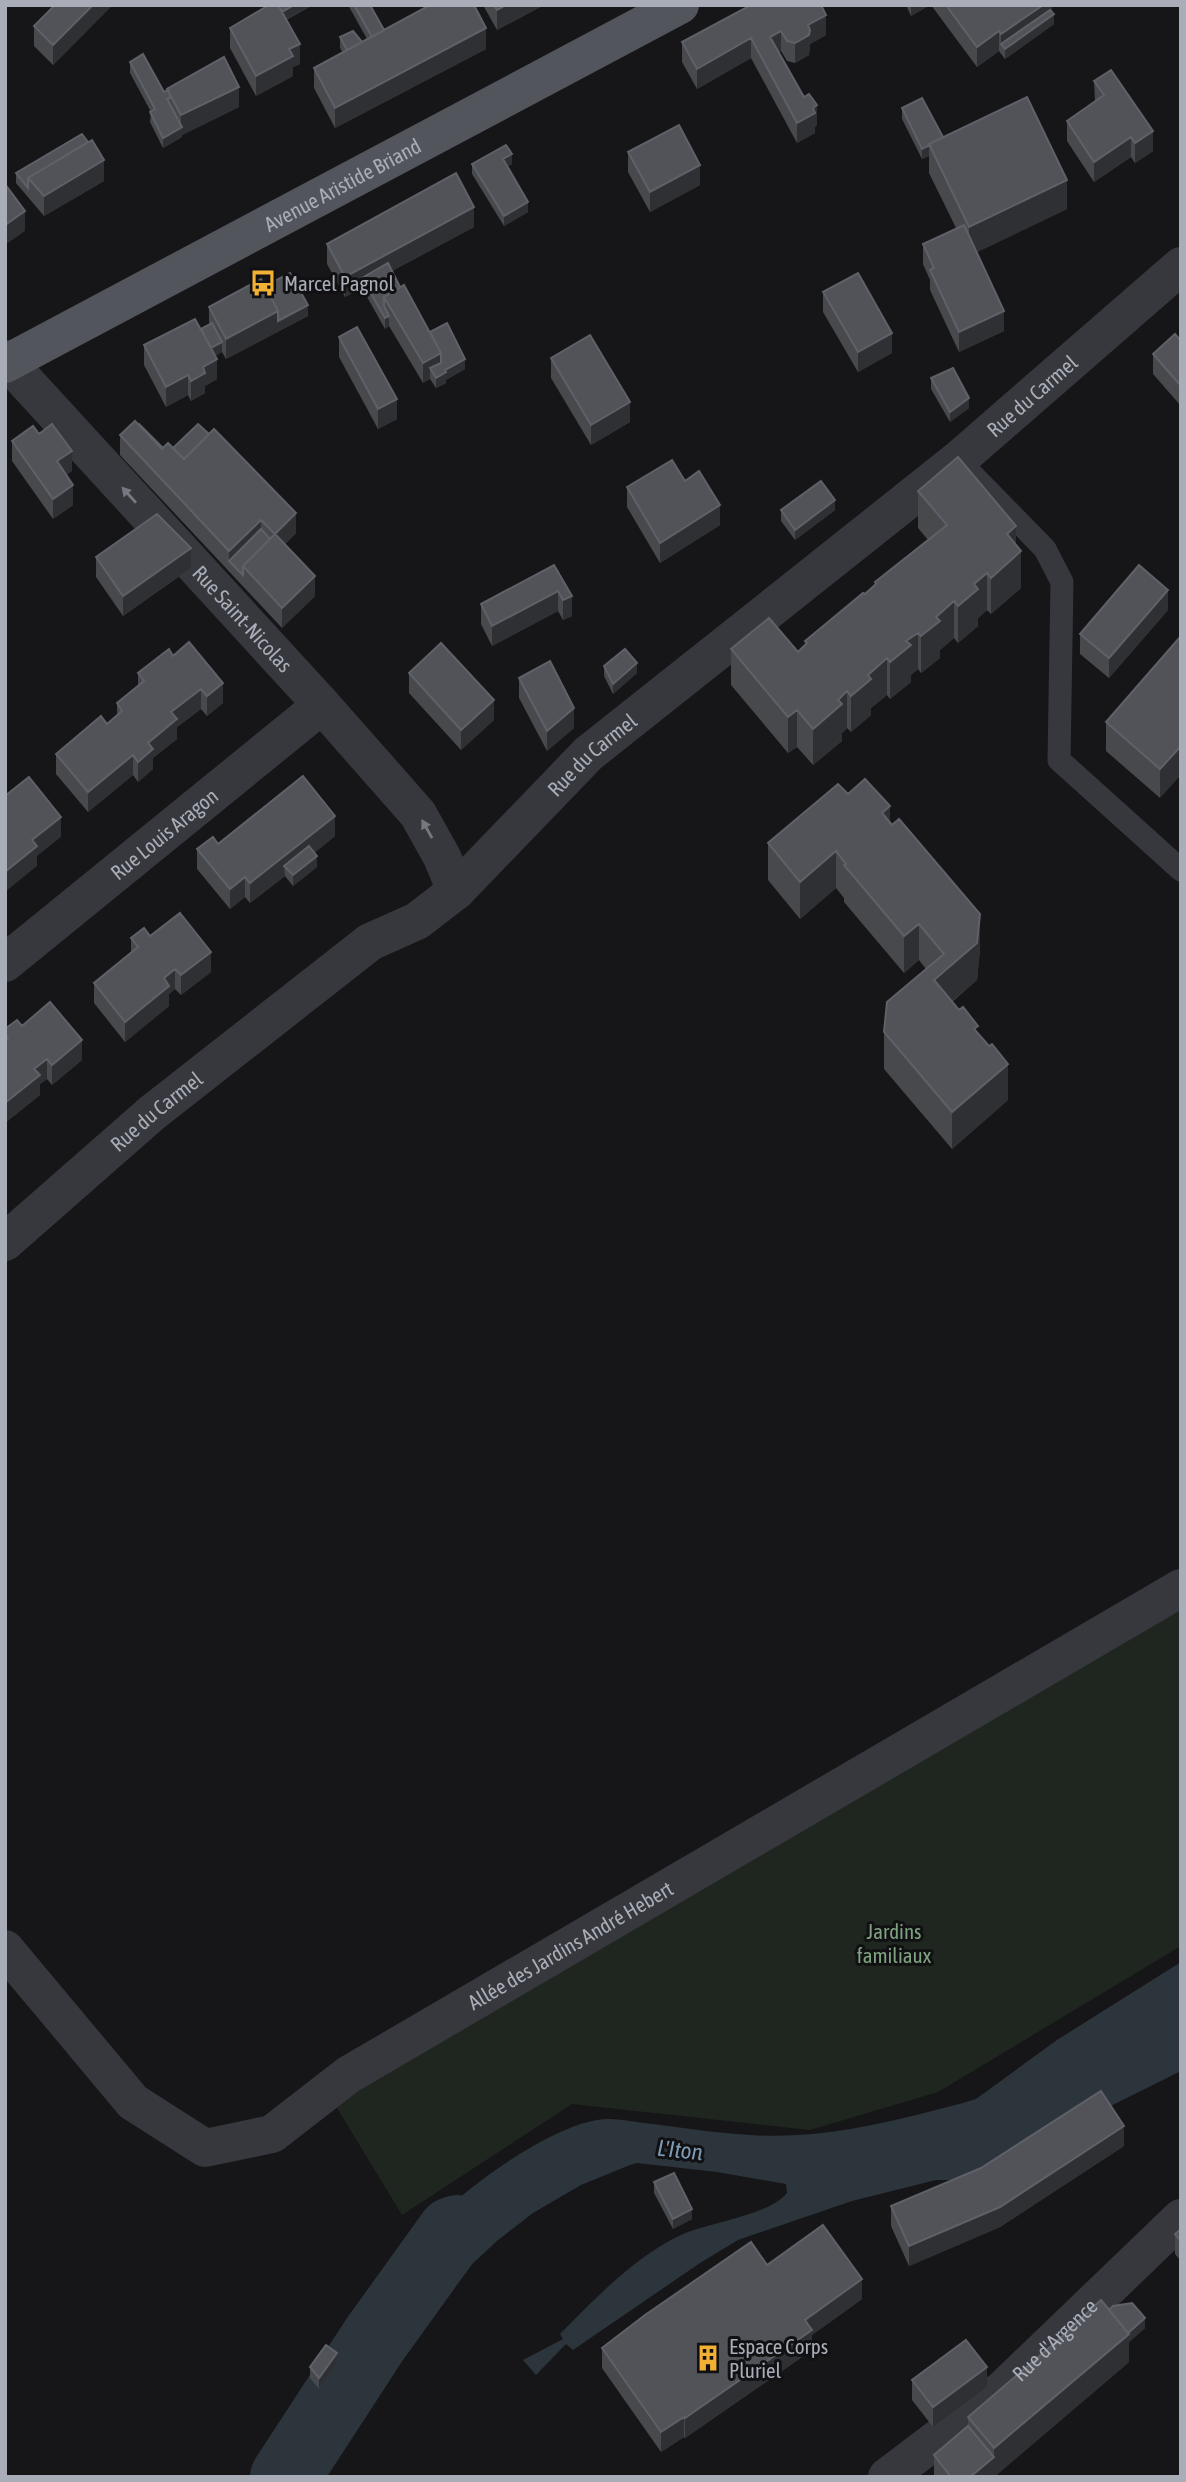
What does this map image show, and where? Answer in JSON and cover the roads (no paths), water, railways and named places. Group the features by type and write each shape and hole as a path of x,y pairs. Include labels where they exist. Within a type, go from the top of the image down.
{"main road":[{"name":"Avenue Aristide Briand","path":"6,362 680,5"}],"street":[{"name":"Rue du Carmel","path":"5,1242 152,1113 370,942 417,921 456,891 588,754 958,460 1181,265"},
{"name":"Rue Saint-Nicolas","path":"6,362 322,705 418,814 456,891"},
{"name":"Rue Louis Aragon","path":"5,963 322,705"},
{"name":"Allée des Jardins André Hebert","path":"5,1949 134,2102 205,2148 272,2134 348,2075 1181,1588"},
{"name":"Rue d'Argence","path":"887,2477 1002,2390 1181,2218"}],"lane":[{"path":"958,460 1045,549 1062,582 1059,760 1181,870"}],"water":[{"path":"1181,1962 1181,2071 962,2180 936,2180 852,2201 738,2240 573,2350 566,2344 536,2375 523,2360 563,2339 560,2334 632,2266 681,2235 752,2213 778,2201 787,2193 786,2184 717,2172 637,2163 581,2185 533,2213 498,2240 457,2278 428,2320 370,2293 411,2242 471,2188 504,2164 569,2128 609,2119 737,2134 804,2135 858,2128 963,2103 976,2099 1057,2040"},
{"path":"354,2345 391,2367 312,2477 257,2477 329,2390"}],"waterway":[{"name":"L'Iton","path":"285,2477 375,2339 452,2232 457,2230"}],"place":[{"name":"Marcel Pagnol","path":"263,283"},
{"name":"Espace Corps Pluriel","path":"708,2358"}],"park label":[{"name":"Jardins familiaux","path":"894,1943"}]}
